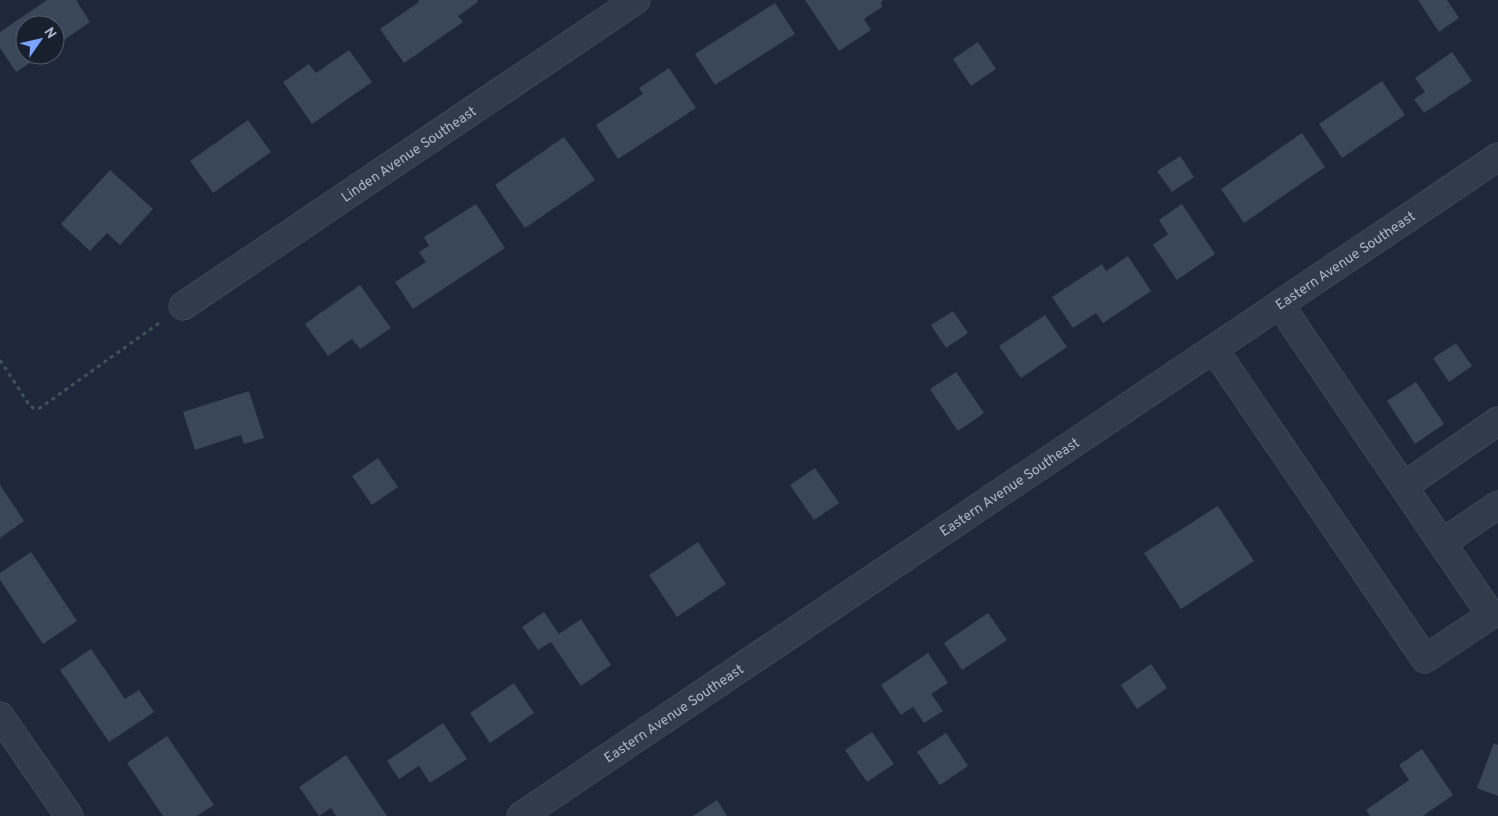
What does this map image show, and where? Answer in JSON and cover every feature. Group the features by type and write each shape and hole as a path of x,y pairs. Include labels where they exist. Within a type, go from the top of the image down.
{"street":[{"name":"Linden Avenue Southeast","path":"183,306 636,0"},
{"name":"Eastern Avenue Southeast","path":"521,816 1498,157"},
{"path":"1214,349 1425,659 1494,612 1442,543 1280,305"},
{"path":"1404,486 1498,421"},
{"path":"1442,543 1498,506"},
{"path":"0,716 69,816"}],"path":[{"path":"0,360 30,406 35,409 40,408 183,306"}],"building":[{"path":"47,0 76,0 90,22 65,39 65,15 25,15"},
{"path":"418,0 477,0 478,2 458,16 463,22 404,63 380,29 419,2"},
{"path":"805,0 884,0 881,2 882,7 864,19 871,30 839,51"},
{"path":"1418,0 1447,0 1459,18 1439,32"},
{"path":"775,3 795,34 715,85 695,54"},
{"path":"15,22 15,65 27,65 16,72 0,48 0,32"},
{"path":"978,42 996,69 971,86 953,59"},
{"path":"349,50 372,82 312,124 283,82 309,64 316,73"},
{"path":"1452,52 1472,81 1424,113 1414,99 1425,92 1415,78"},
{"path":"669,68 696,108 618,159 596,125 643,94 639,88"},
{"path":"1382,81 1405,115 1342,158 1319,124"},
{"path":"248,120 271,152 213,193 190,161"},
{"path":"1302,133 1325,167 1244,223 1221,189"},
{"path":"564,137 595,180 525,228 495,185"},
{"path":"1180,156 1194,177 1172,192 1157,171"},
{"path":"110,170 153,209 120,245 107,233 90,251 61,224"},
{"path":"476,204 505,248 413,309 395,282 426,262 419,252 429,246 424,237"},
{"path":"1182,204 1215,254 1177,280 1153,245 1168,234 1159,220"},
{"path":"1128,256 1151,291 1103,323 1096,313 1073,328 1052,297 1102,264 1106,271"},
{"path":"360,285 391,328 360,349 352,339 328,356 305,324"},
{"path":"953,311 968,333 946,348 931,325"},
{"path":"1045,315 1067,347 1021,378 999,346"},
{"path":"1456,343 1472,366 1449,382 1433,358"},
{"path":"956,372 984,413 958,431 930,389"},
{"path":"1416,382 1444,424 1415,444 1387,401"},
{"path":"249,391 264,438 244,444 241,435 195,450 183,412"},
{"path":"378,458 398,487 372,505 352,476"},
{"path":"815,468 839,503 814,520 790,485"},
{"path":"0,485 24,521 0,538"},
{"path":"1218,506 1254,561 1181,609 1144,553"},
{"path":"698,542 726,584 677,617 649,575"},
{"path":"31,552 77,621 43,644 0,580 0,573"},
{"path":"544,612 559,634 581,619 611,665 581,686 551,642 538,650 522,627"},
{"path":"988,613 1007,640 962,670 944,643"},
{"path":"91,649 125,699 139,690 154,712 109,742 60,670"},
{"path":"928,653 948,683 931,694 943,711 924,723 913,707 901,715 881,685"},
{"path":"1151,664 1167,688 1137,709 1121,685"},
{"path":"514,683 534,713 490,743 470,713"},
{"path":"443,723 467,759 430,783 419,766 399,779 387,761"},
{"path":"872,732 894,764 867,782 845,750"},
{"path":"946,733 968,766 940,785 917,752"},
{"path":"167,736 214,805 197,816 163,816 127,763"},
{"path":"1494,743 1498,745 1498,796 1477,788"},
{"path":"1422,749 1453,795 1423,816 1370,816 1366,810 1409,780 1399,765"},
{"path":"346,755 387,816 336,816 331,808 319,816 299,787"},
{"path":"717,800 727,816 693,816"}]}
